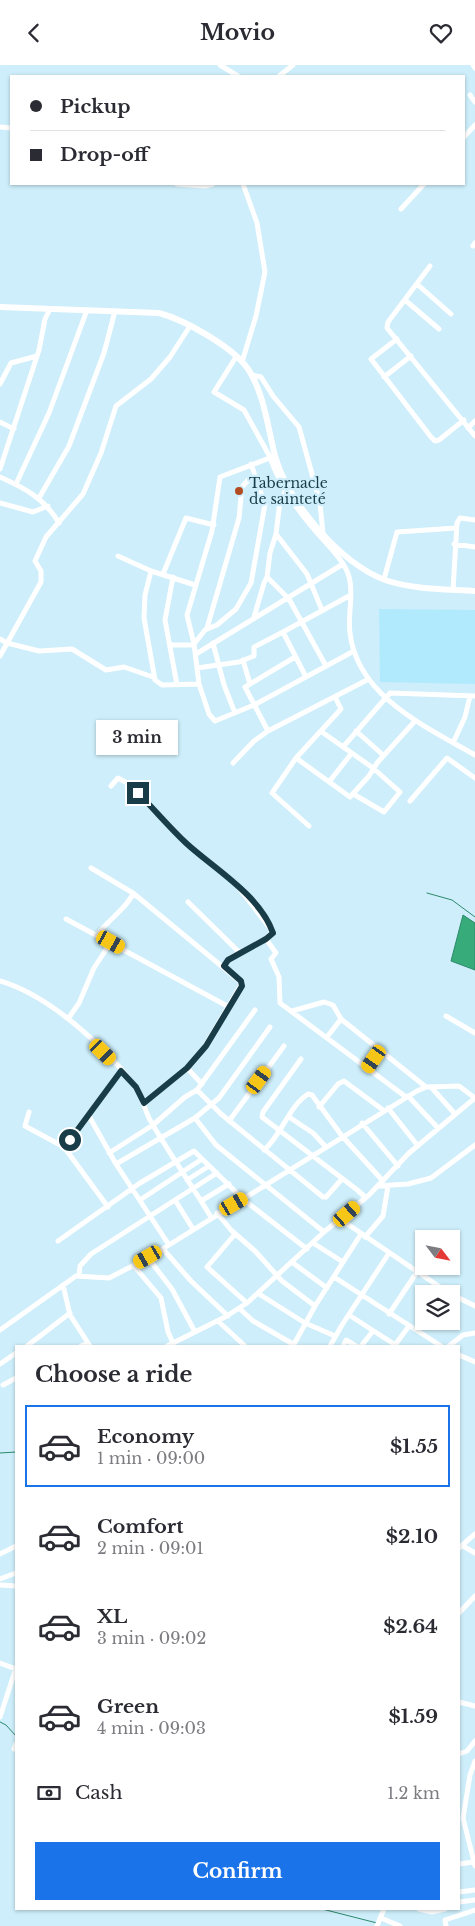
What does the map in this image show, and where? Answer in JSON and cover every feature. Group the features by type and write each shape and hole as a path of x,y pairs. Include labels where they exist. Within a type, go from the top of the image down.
{"main road":[{"path":"0,307 159,313 190,326 236,357 252,375 272,457 287,485 314,526 348,559 384,579 418,588 471,591"}],"street":[{"path":"220,65 236,75"},
{"path":"280,75 293,65"},
{"path":"470,95 475,102"},
{"path":"465,136 475,125"},
{"path":"191,185 209,185"},
{"path":"242,363 256,316 265,272 257,223 243,185"},
{"path":"401,209 423,185"},
{"path":"430,266 387,326 475,436"},
{"path":"417,284 451,314"},
{"path":"405,300 439,329"},
{"path":"0,469 37,356 45,319 50,309"},
{"path":"16,484 49,413 87,310"},
{"path":"39,498 69,446 104,353 115,311"},
{"path":"0,656 41,582 41,571 35,563 36,557 46,537 82,494 101,453 116,406 151,379 173,353 190,326"},
{"path":"398,339 371,358 435,441 464,420"},
{"path":"0,384 12,363 37,356"},
{"path":"384,377 411,356"},
{"path":"236,357 214,392 244,411 272,457 285,493 314,526 348,573 349,633 354,651 367,680 415,721 475,755"},
{"path":"252,375 261,377 273,396 299,427 323,516 323,534"},
{"path":"468,428 475,421"},
{"path":"0,422 14,429"},
{"path":"272,457 220,477 214,525 186,615 196,654 199,684 213,720 254,705 354,651"},
{"path":"207,628 217,625 236,609 251,583 265,504 251,464"},
{"path":"0,477 39,498 48,506 59,523"},
{"path":"170,645 194,644 207,628 239,518 242,487 249,479 256,477"},
{"path":"254,617 267,577 270,553 276,534 280,501 285,493"},
{"path":"0,503 33,512 48,506"},
{"path":"454,590 456,528 460,518 475,520"},
{"path":"163,574 186,519 214,525"},
{"path":"384,579 397,533 456,528"},
{"path":"276,534 297,560 312,583 322,610"},
{"path":"454,544 475,547"},
{"path":"118,557 151,571 195,585"},
{"path":"196,654 254,617 288,599 342,563"},
{"path":"151,571 145,595 144,618 153,677 158,683 177,685 199,684"},
{"path":"172,577 165,620 177,685"},
{"path":"267,577 288,599 326,666"},
{"path":"197,668 243,661 255,655 254,647 349,597"},
{"path":"283,632 306,677"},
{"path":"0,639 7,643 46,651 70,649 106,671 124,667 153,677"},
{"path":"213,643 218,665 235,713"},
{"path":"268,731 245,688 250,683 295,657"},
{"path":"243,661 250,683"},
{"path":"233,763 254,741 268,731 367,680"},
{"path":"343,747 386,696 393,692 472,696 453,743"},
{"path":"309,826 272,794 283,775 296,759 342,708 335,697"},
{"path":"355,795 383,755 415,721"},
{"path":"356,731 383,755"},
{"path":"296,759 346,796 355,795 384,812 400,792 373,768 322,732"},
{"path":"328,782 352,754"},
{"path":"410,801 447,759 475,778"},
{"path":"111,786 118,778 129,784 186,843 235,883 272,931 266,939 231,957 224,966"},
{"path":"90,868 133,893 224,966 243,985 206,1046 187,1068 144,1103"},
{"path":"97,935 109,920 130,901 133,893"},
{"path":"188,902 240,953"},
{"path":"66,919 229,1007"},
{"path":"266,939 276,953 271,959 279,977 278,1000 400,1093 438,1129"},
{"path":"68,1019 79,1003 94,968 111,942"},
{"path":"0,981 35,996 68,1019 136,1087 153,1125 182,1173 202,1201 210,1217"},
{"path":"292,1011 326,1002 333,1005 341,1019 428,1087 456,1114"},
{"path":"110,1153 153,1125 185,1097 197,1091 255,1010"},
{"path":"446,1016 475,1033"},
{"path":"327,1037 341,1019"},
{"path":"116,1164 162,1139 195,1118 210,1105 221,1095 270,1027"},
{"path":"229,1121 284,1046"},
{"path":"368,1069 380,1051"},
{"path":"302,1059 262,1114 262,1117 365,1196"},
{"path":"187,1068 202,1083"},
{"path":"64,1147 121,1071"},
{"path":"319,1107 338,1084 344,1081 386,1109 418,1146"},
{"path":"0,1330 63,1285 79,1276 109,1278 134,1266 210,1217 405,1098 428,1087 460,1086 475,1098 418,1146 378,1186 347,1214 336,1221 259,1294 228,1316 169,1345"},
{"path":"197,1091 210,1105 324,1198 342,1179"},
{"path":"264,1150 281,1132 289,1117 308,1094 312,1095 342,1136 383,1181"},
{"path":"29,1112 25,1126 64,1147 108,1207"},
{"path":"89,1116 116,1164 169,1245"},
{"path":"289,1117 313,1133 325,1146"},
{"path":"195,1118 216,1145 324,1233"},
{"path":"362,1123 398,1166"},
{"path":"378,1186 431,1178 475,1145"},
{"path":"58,1241 132,1189 194,1151 243,1198 307,1249"},
{"path":"140,1200 202,1159"},
{"path":"187,1180 209,1166"},
{"path":"79,1276 80,1266 92,1255 217,1173"},
{"path":"202,1201 229,1184"},
{"path":"240,1309 253,1321 293,1345 343,1262 363,1236 383,1216 388,1186"},
{"path":"175,1200 193,1229"},
{"path":"218,1213 235,1234 255,1251 277,1277 315,1306"},
{"path":"347,1214 349,1225"},
{"path":"336,1221 349,1225 415,1270"},
{"path":"235,1234 207,1267 247,1303"},
{"path":"313,1243 343,1262"},
{"path":"163,1249 191,1281 228,1316"},
{"path":"330,1345 390,1253"},
{"path":"148,1257 172,1289 195,1332"},
{"path":"293,1263 327,1287"},
{"path":"134,1266 161,1297 168,1332 173,1343"},
{"path":"389,1314 416,1275"},
{"path":"422,1275 434,1285"},
{"path":"334,1277 439,1345"},
{"path":"63,1285 70,1313 89,1345"},
{"path":"259,1294 305,1323 335,1336"},
{"path":"460,1298 475,1306"},
{"path":"28,1345 70,1313"},
{"path":"349,1315 394,1345"},
{"path":"218,1321 244,1345"},
{"path":"397,1345 408,1326"},
{"path":"362,1345 373,1331"},
{"path":"450,1345 463,1335 475,1333"},
{"path":"344,1345 346,1340 354,1345"},
{"path":"0,1365 15,1354"},
{"path":"460,1355 475,1362"},
{"path":"3,1385 15,1379"},
{"path":"474,1552 461,1547 475,1534"},
{"path":"469,1540 474,1552"},
{"path":"0,1554 15,1546"},
{"path":"0,1579 15,1573"},
{"path":"0,1585 15,1586"},
{"path":"460,1612 475,1596"},
{"path":"0,1663 15,1668"},
{"path":"0,1717 15,1671"},
{"path":"460,1702 475,1706"},
{"path":"460,1754 467,1751 475,1741"},
{"path":"460,1863 474,1864 463,1818 470,1775 475,1761"},
{"path":"460,1892 475,1890"},
{"path":"460,1902 475,1901"},
{"path":"378,1926 384,1910"},
{"path":"423,1910 432,1912 441,1910"},
{"path":"446,1926 445,1920 475,1910"},
{"path":"381,1917 400,1926"}],"shaded area":[{"path":"379,609 475,610 475,684 380,682"},
{"path":"463,915 475,923 475,970 451,961"}],"waterway":[{"path":"427,893 452,900 475,917"},
{"path":"0,1453 15,1452"},
{"path":"0,1722 6,1725 15,1735"},
{"path":"326,1910 377,1923"}],"place":[{"name":"Tabernacle de sainteté","path":"239,491"}],"route":[{"path":"70,1140 121,1071 136,1087 144,1103 187,1068 206,1046 242,986 241,981 224,966 231,957 266,939 273,933 257,908 235,883 218,867 186,843 170,824 138,793"}]}
